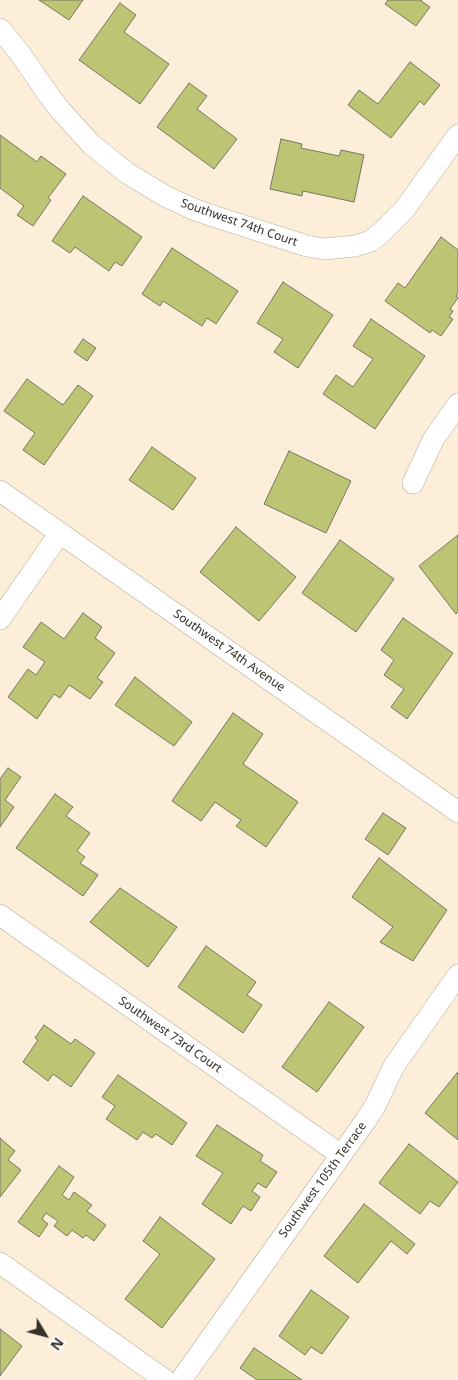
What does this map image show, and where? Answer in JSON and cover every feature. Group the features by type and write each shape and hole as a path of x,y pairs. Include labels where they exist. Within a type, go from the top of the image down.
{"street":[{"name":"Southwest 74th Court","path":"0,29 19,52 61,111 92,145 127,173 164,196 193,209 307,246 324,249 339,248 371,241 404,210 458,135"},
{"path":"413,483 432,440 458,404"},
{"name":"Southwest 74th Avenue","path":"0,490 458,812"},
{"path":"0,619 60,533"},
{"name":"Southwest 73rd Court","path":"0,915 340,1155"},
{"name":"Southwest 105th Terrace","path":"181,1380 375,1106 394,1066 458,975"},
{"path":"0,1263 166,1380"}],"building":[{"path":"39,0 83,0 69,20"},
{"path":"388,0 422,0 430,7 416,26 385,4"},
{"path":"120,3 136,15 124,32 169,64 140,104 79,60"},
{"path":"410,62 440,85 424,105 420,101 391,138 348,105 359,90 378,104"},
{"path":"189,83 207,96 197,109 237,139 214,169 157,127"},
{"path":"0,135 37,162 41,156 66,174 48,198 51,200 33,226 17,215 24,206 0,188"},
{"path":"281,139 302,144 301,148 339,156 341,150 364,155 354,202 303,191 302,196 270,189"},
{"path":"83,196 142,237 122,266 115,262 109,271 75,247 70,253 52,241"},
{"path":"441,237 458,250 458,293 456,296 458,298 450,309 453,311 449,317 453,319 441,336 432,330 430,333 385,301 398,283 405,288"},
{"path":"172,248 238,291 216,324 207,318 202,326 163,301 160,306 142,294"},
{"path":"283,282 333,315 298,368 274,352 283,339 257,323"},
{"path":"371,319 425,356 375,429 323,394 336,375 353,387 373,359 353,346"},
{"path":"83,339 96,348 87,361 74,352"},
{"path":"27,379 63,405 78,385 93,396 44,465 23,450 35,433 4,411"},
{"path":"152,447 196,478 173,510 129,480"},
{"path":"289,451 351,481 326,533 264,504"},
{"path":"236,527 296,577 259,621 200,572"},
{"path":"458,535 458,612 456,614 419,566"},
{"path":"340,540 394,579 356,632 302,593"},
{"path":"83,613 102,627 95,638 115,653 97,678 103,682 90,699 69,685 60,698 54,694 37,719 8,697 28,669 36,675 45,662 23,647 41,622 64,639"},
{"path":"403,618 453,653 407,719 391,707 404,689 384,675 394,660 381,650"},
{"path":"135,677 192,722 174,746 115,705"},
{"path":"233,713 263,734 243,764 298,802 266,847 236,826 241,820 215,802 201,821 172,801"},
{"path":"8,768 21,777 5,800 14,807 0,827 0,779"},
{"path":"55,794 73,807 66,816 90,833 77,851 85,857 80,863 98,875 83,896 16,848"},
{"path":"383,813 406,828 388,855 365,839"},
{"path":"379,858 447,910 413,961 380,942 393,927 352,897"},
{"path":"120,888 177,927 148,967 90,922"},
{"path":"206,946 256,982 247,995 262,1005 243,1033 178,987"},
{"path":"329,1002 364,1027 317,1092 282,1067"},
{"path":"44,1025 71,1044 75,1039 95,1053 71,1087 53,1074 48,1081 23,1062 38,1040 35,1038"},
{"path":"458,1073 458,1140 425,1113"},
{"path":"118,1075 187,1123 172,1145 156,1134 152,1138 143,1132 137,1140 106,1119 115,1106 102,1097"},
{"path":"217,1125 263,1155 260,1161 277,1172 266,1188 258,1183 252,1191 260,1197 251,1211 243,1206 231,1224 202,1204 223,1173 196,1156"},
{"path":"0,1138 15,1151 8,1160 21,1170 0,1197"},
{"path":"409,1144 458,1182 439,1207 430,1201 420,1214 379,1183"},
{"path":"59,1166 74,1177 62,1195 69,1200 74,1192 92,1205 87,1211 106,1225 94,1241 86,1235 83,1238 72,1230 67,1236 54,1226 58,1221 46,1213 42,1219 48,1224 39,1237 18,1222"},
{"path":"364,1204 415,1244 407,1254 391,1241 358,1283 324,1256"},
{"path":"160,1217 215,1259 162,1328 125,1299 160,1254 143,1241"},
{"path":"311,1290 349,1317 322,1354 311,1347 305,1355 279,1336"},
{"path":"0,1329 22,1346 0,1376"},
{"path":"254,1348 302,1380 257,1380 240,1368"}]}
